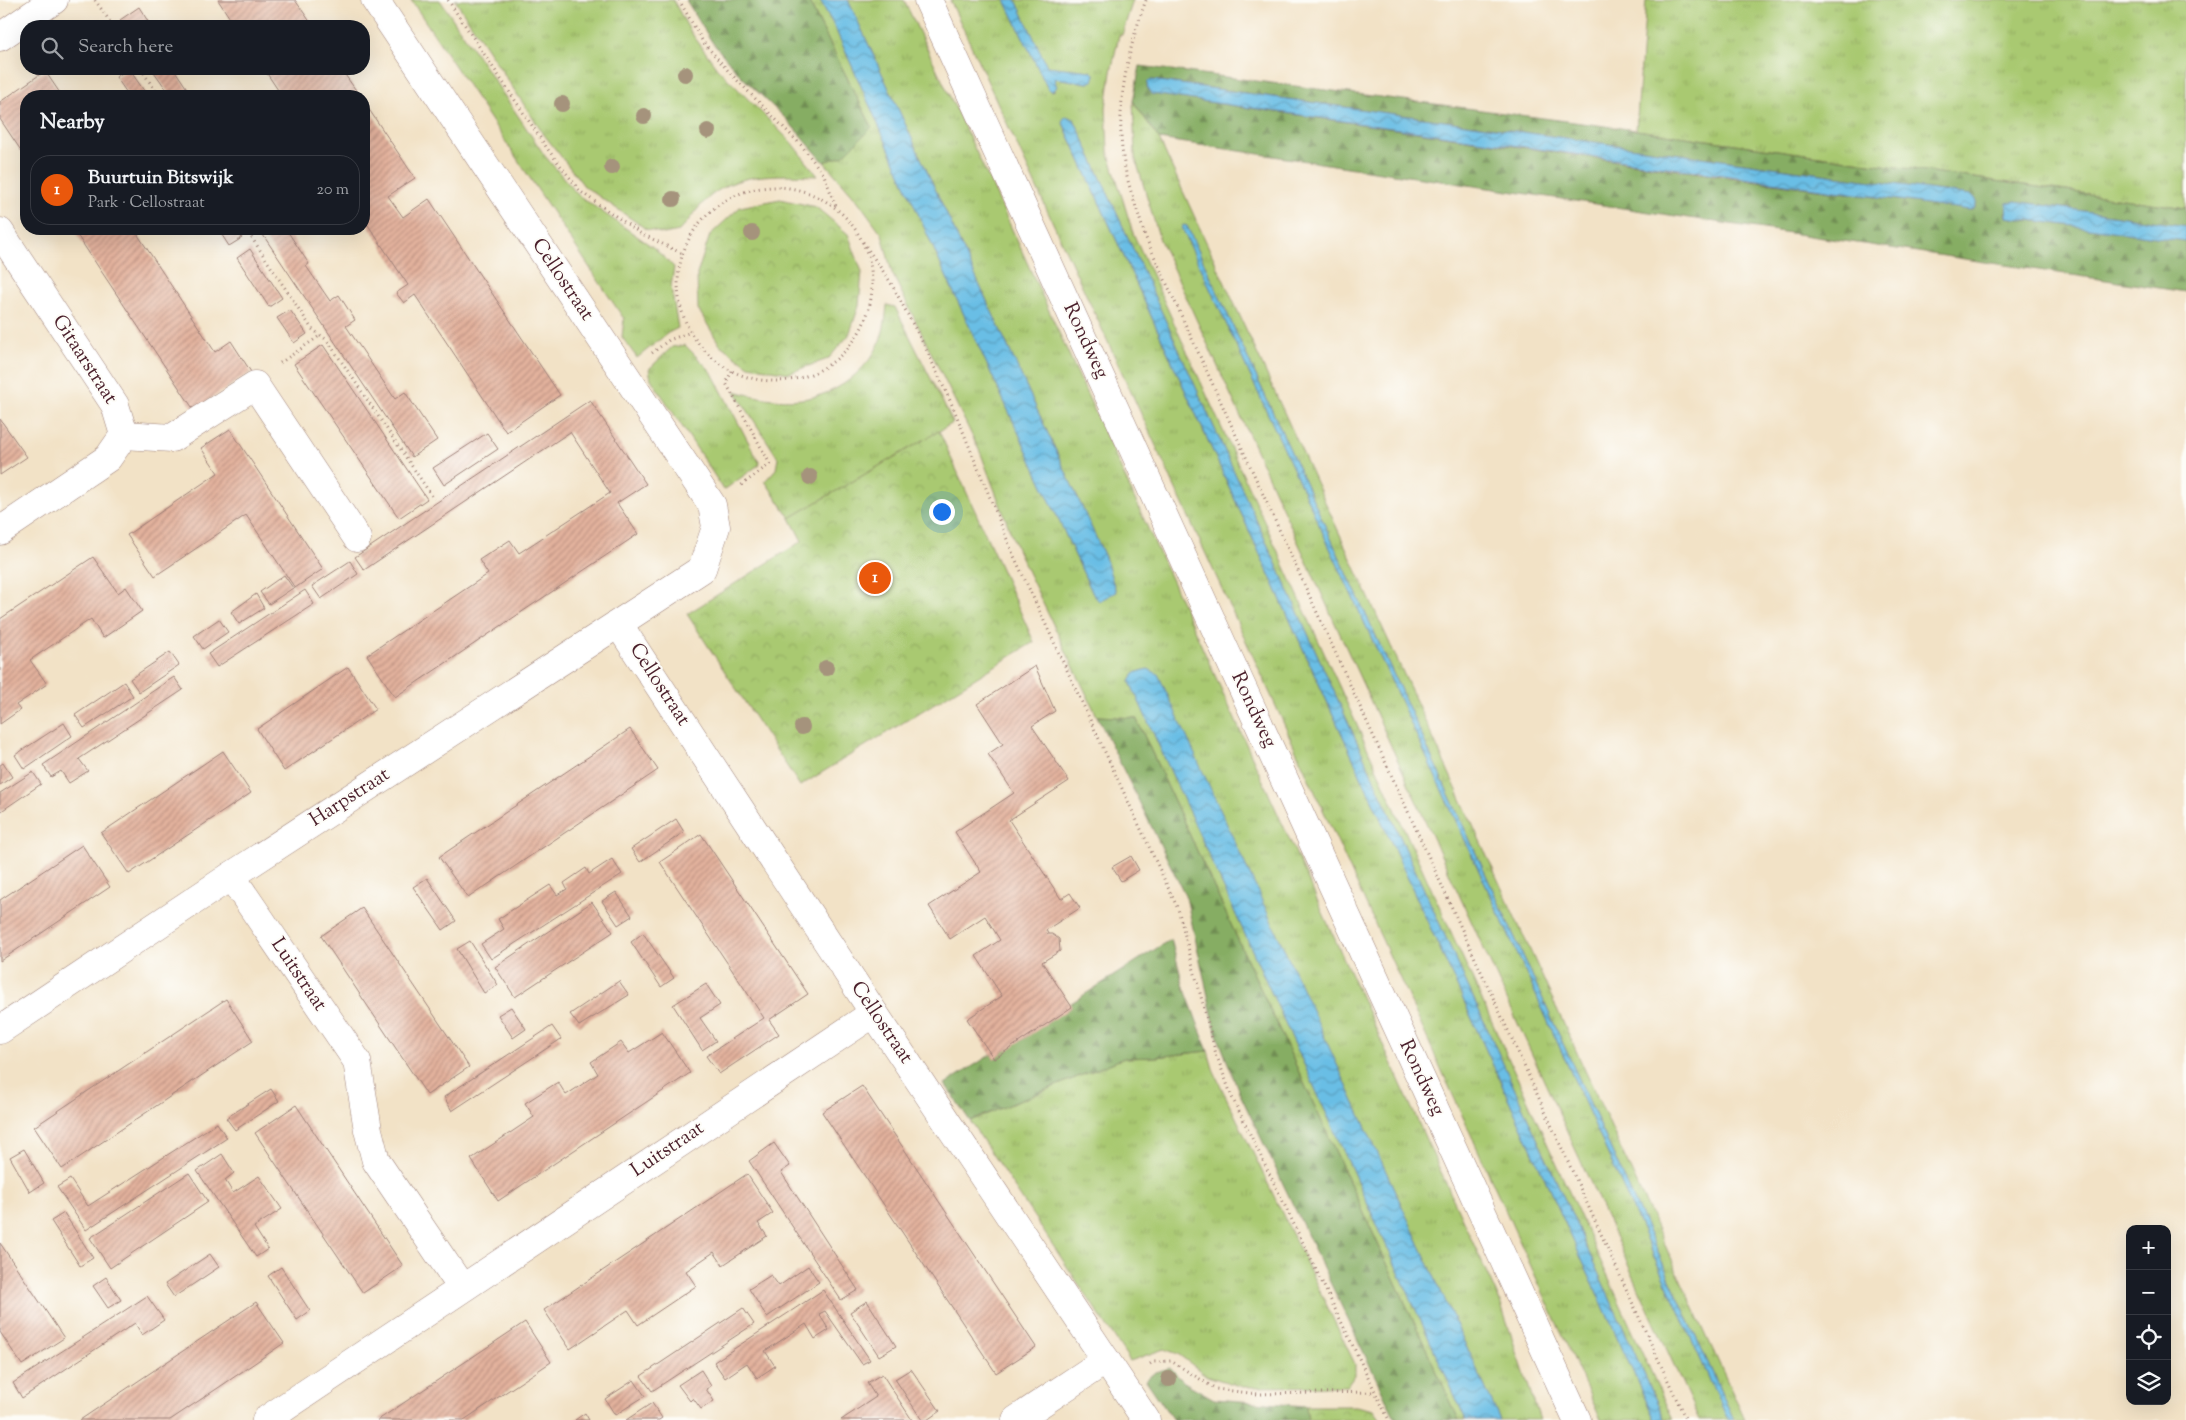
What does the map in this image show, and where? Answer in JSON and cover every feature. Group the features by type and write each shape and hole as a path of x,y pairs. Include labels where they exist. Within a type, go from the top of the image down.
{"street":[{"path":"25,20 54,0"},
{"name":"Cellostraat","path":"375,0 712,505 716,527 702,569"},
{"name":"Rondweg","path":"928,0 1577,1420"},
{"path":"0,37 20,23"},
{"name":"Gitaarstraat","path":"0,232 115,405 124,435"},
{"path":"0,531 108,458 124,435 172,438 255,385 357,538"},
{"name":"Harpstraat","path":"0,1030 231,876 702,569"},
{"name":"Cellostraat","path":"619,624 874,1013 1146,1420"},
{"name":"Luitstraat","path":"231,876 357,1061 368,1130 376,1161 462,1288"},
{"name":"Luitstraat","path":"266,1420 874,1013"},
{"path":"1016,1420 1113,1371"}],"path":[{"path":"95,0 109,20"},
{"path":"448,0 549,152 581,192 640,233 683,254"},
{"path":"679,0 703,42 731,74 802,146 824,175 837,209"},
{"path":"1146,0 1138,20 1126,68 1121,109 1122,144 1126,174 1145,236 1686,1420"},
{"path":"145,75 155,90"},
{"path":"863,242 872,271 871,301 861,330 844,354 819,372 791,381 760,381 732,371 707,354 691,332 681,307 679,280 683,254 698,226 720,204 748,191 779,187 810,193 837,209 852,224 890,283 926,349 964,433 1013,554 1178,909 1216,1054 1232,1096 1389,1420"},
{"path":"250,235 312,329 327,340 434,499"},
{"path":"625,375 669,340 691,332"},
{"path":"255,385 289,355 321,335"},
{"path":"712,505 770,464 726,384 732,371"},
{"path":"1113,1371 1153,1362 1171,1361 1216,1389 1258,1394 1375,1392"}],"green space":[{"path":"411,0 440,0 545,156 578,195 654,248 674,267 671,287 678,328 668,333 637,358 622,337 624,319"},
{"path":"455,0 673,0 690,31 717,68 790,141 818,176 772,175 743,179 716,192 704,202 679,231 664,234 646,229 584,186 542,132"},
{"path":"686,0 808,0 872,127 843,156 824,162 786,119 740,75 712,42"},
{"path":"808,0 820,0 835,28 941,265 1093,594 1116,592 1105,557 848,0 904,0 990,181 1500,1302 1540,1420 1500,1420 1158,675 1148,669 1134,673 1130,682 1466,1420 1459,1420 1136,718 1097,716 1017,549 981,454 892,273 882,234 858,201 824,162 843,156 872,127"},
{"path":"950,0 1005,0 1048,89 1052,91 1055,90 1054,78 1088,83 1091,71 1047,67 1016,0 1133,0 1122,35 1119,35 1106,108 1108,151 1133,233 1673,1420 1665,1420 1074,119 1062,121 1655,1420 1601,1420 1258,667"},
{"path":"1646,0 2186,0 2186,208 1636,130"},
{"path":"1140,66 1636,130 2186,208 2186,226 2015,201 2005,213 2006,217 2186,241 2186,292 1159,139 1133,101","holes":["1153,80 1970,195 1975,198 1976,207 1972,210 1720,176 1152,94 1147,87 1148,81"]},
{"path":"1133,101 1159,139 1745,1420 1734,1420 1521,951 1185,225 1182,228 1517,953 1728,1420 1699,1420 1160,240 1135,157"},
{"path":"780,199 816,207 848,234 862,272 859,306 849,335 828,359 789,373 749,366 720,345 698,309 697,274 710,235 740,207"},
{"path":"887,305 895,307 953,423 790,518 765,481 776,469 778,458 735,391 784,400 815,397 830,392 844,384 869,361 880,341"},
{"path":"685,345 711,371 760,464 724,490 651,379 649,369 672,347"},
{"path":"939,431 1034,642 800,786 687,614 802,541 790,518"},
{"path":"1097,716 1136,718 1459,1420 1396,1420 1239,1092 1216,1032 1186,897"},
{"path":"1171,939 1183,984 1208,1051 1156,1057 1124,1058 970,1121 945,1084"},
{"path":"1208,1051 1214,1072 1355,1364 1355,1375 1347,1386 1243,1387 1207,1376 1178,1354 1164,1349 1130,1361 970,1121 1124,1058 1156,1057"},
{"path":"1170,1368 1184,1382 1214,1399 1306,1406 1308,1420 1173,1420 1146,1380 1155,1372"},
{"path":"1306,1406 1356,1406 1374,1410 1381,1420 1308,1420"}],"water":[{"path":"820,0 848,0 1105,557 1116,592 1099,601 1093,594 941,265 835,28"},
{"path":"1005,0 1016,0 1047,66 1091,71 1095,75 1093,81 1088,83 1054,78 1057,87 1052,91 1048,89"},
{"path":"1152,80 1971,195 1977,202 1974,209 1969,210 1152,94 1147,87 1148,81"},
{"path":"1066,116 1074,119 1665,1420 1655,1420 1062,121"},
{"path":"2015,201 2186,226 2186,241 2006,217 2007,203"},
{"path":"1183,225 1187,226 1521,951 1734,1420 1728,1420 1517,953 1182,228"},
{"path":"1148,669 1158,674 1500,1420 1466,1420 1130,682 1134,673"}],"building":[{"path":"218,0 295,0 309,20 231,20"},
{"path":"139,7 147,20 120,20"},
{"path":"39,75 48,75 58,90 20,90 20,149 0,119 0,102"},
{"path":"119,75 133,75 144,90 125,90 116,77"},
{"path":"156,75 178,75 188,90 167,90"},
{"path":"268,75 345,75 356,90 278,90"},
{"path":"370,111 415,178 388,196 403,217 429,199 560,395 506,432 415,295 404,303 396,293 408,285 370,228"},
{"path":"77,235 138,235 215,352 231,341 251,372 194,410"},
{"path":"222,235 240,235 242,238 229,246"},
{"path":"263,235 290,235 309,264 306,266 330,301 339,295 355,320 346,326 395,399 405,392 437,440 412,457"},
{"path":"250,249 282,298 269,307 237,258"},
{"path":"290,310 307,334 294,343 277,318"},
{"path":"323,345 427,499 399,518 294,364"},
{"path":"590,400 646,484 617,503 638,534 395,697 367,655 488,574 479,560 510,540 519,553 610,493 570,432 364,570 355,557"},
{"path":"0,419 27,457 0,475"},
{"path":"230,429 323,569 295,588 246,515 155,576 127,535 218,473 201,448"},
{"path":"487,433 498,449 444,485 433,468"},
{"path":"93,557 118,593 126,587 142,611 103,638 91,619 30,660 47,684 16,705 20,710 0,724 0,619"},
{"path":"350,561 358,574 321,599 312,586"},
{"path":"284,575 293,588 269,604 260,592"},
{"path":"305,590 314,604 217,667 208,654"},
{"path":"256,594 264,608 239,624 231,612"},
{"path":"219,619 228,632 203,649 194,636"},
{"path":"170,652 179,665 139,692 130,679"},
{"path":"1035,666 1055,711 1032,726 1069,781 1009,820 1061,899 1070,893 1080,908 1046,930 1048,934 1052,934 1059,939 1060,951 1042,962 1072,1007 994,1059 967,1019 1002,996 976,956 1000,940 985,916 950,939 929,906 981,872 955,832 1014,793 988,754 1003,744 977,704"},
{"path":"348,667 376,709 284,771 257,729"},
{"path":"174,677 183,690 79,759 88,771 69,783 61,771 51,777 43,765"},
{"path":"124,682 133,696 84,728 75,715"},
{"path":"64,723 72,736 24,769 15,755"},
{"path":"630,729 658,770 468,898 439,857"},
{"path":"223,751 251,793 129,874 101,833"},
{"path":"3,763 12,777 0,785 0,765"},
{"path":"33,772 41,784 0,812 0,793"},
{"path":"676,819 684,832 640,862 631,849"},
{"path":"701,834 808,994 769,1020 779,1034 719,1074 706,1056 764,1018 660,862"},
{"path":"82,845 110,887 0,961 0,900"},
{"path":"1131,856 1139,870 1121,881 1112,867"},
{"path":"612,859 622,874 491,959 481,944 504,929 498,919 550,885 557,895 567,889 564,883 586,868 589,874"},
{"path":"427,878 456,921 443,930 413,887"},
{"path":"616,892 632,916 618,925 602,901"},
{"path":"592,902 613,932 515,997 495,967"},
{"path":"362,908 469,1067 427,1095 321,936"},
{"path":"643,933 674,978 661,987 631,942"},
{"path":"470,941 498,985 484,993 457,949"},
{"path":"619,981 629,995 579,1026 570,1014"},
{"path":"706,984 720,1005 700,1018 716,1041 702,1050 673,1005"},
{"path":"226,999 253,1041 62,1169 34,1127"},
{"path":"511,1007 526,1029 513,1038 498,1015"},
{"path":"552,1026 561,1039 452,1111 444,1097"},
{"path":"662,1032 690,1073 498,1201 471,1159 534,1117 525,1103 558,1082 566,1095 598,1074 591,1062 621,1042 629,1053"},
{"path":"862,1086 1036,1347 996,1373 822,1112"},
{"path":"271,1089 279,1101 235,1130 226,1118"},
{"path":"296,1105 403,1266 363,1293 255,1133"},
{"path":"217,1123 227,1138 86,1230 57,1187 70,1179 88,1206"},
{"path":"774,1143 790,1166 781,1172 858,1290 841,1300 749,1161"},
{"path":"24,1149 44,1183 30,1192 10,1157"},
{"path":"222,1154 234,1173 225,1180 233,1193 259,1176 282,1209 254,1227 268,1249 256,1257 197,1171"},
{"path":"189,1173 208,1202 110,1268 90,1238"},
{"path":"747,1174 773,1213 758,1223 767,1236 723,1265 714,1252 686,1271 696,1286 638,1325 628,1310 570,1349 544,1310"},
{"path":"64,1213 93,1258 80,1266 51,1221"},
{"path":"0,1243 64,1338 22,1365 0,1332"},
{"path":"210,1254 219,1267 174,1297 165,1284"},
{"path":"808,1266 819,1282 767,1317 749,1289 771,1275 779,1286"},
{"path":"281,1267 310,1311 297,1320 268,1276"},
{"path":"106,1277 121,1300 108,1308 93,1286"},
{"path":"823,1290 870,1360 862,1364 825,1311 819,1314 829,1330 815,1339 806,1324 765,1351 775,1366 757,1378 747,1363 725,1378 714,1362"},
{"path":"147,1296 164,1320 142,1335 135,1323 22,1398 13,1383"},
{"path":"867,1301 896,1346 879,1356 850,1312"},
{"path":"256,1302 284,1343 221,1386 170,1420 80,1420"},
{"path":"743,1308 754,1324 652,1391 641,1376"},
{"path":"525,1322 551,1362 464,1420 378,1420"},
{"path":"911,1369 940,1411 927,1420 922,1420 895,1379"},
{"path":"701,1370 711,1386 706,1389 714,1401 701,1409 693,1398 690,1401 678,1385"},
{"path":"882,1374 912,1420 841,1420 876,1397 867,1383"},
{"path":"634,1380 645,1396 615,1415 605,1399"},
{"path":"652,1403 662,1418 659,1420 626,1420"},
{"path":"585,1413 589,1420 575,1420"}],"place":[{"name":"Buurtuin Bitswijk","path":"875,578"}]}
